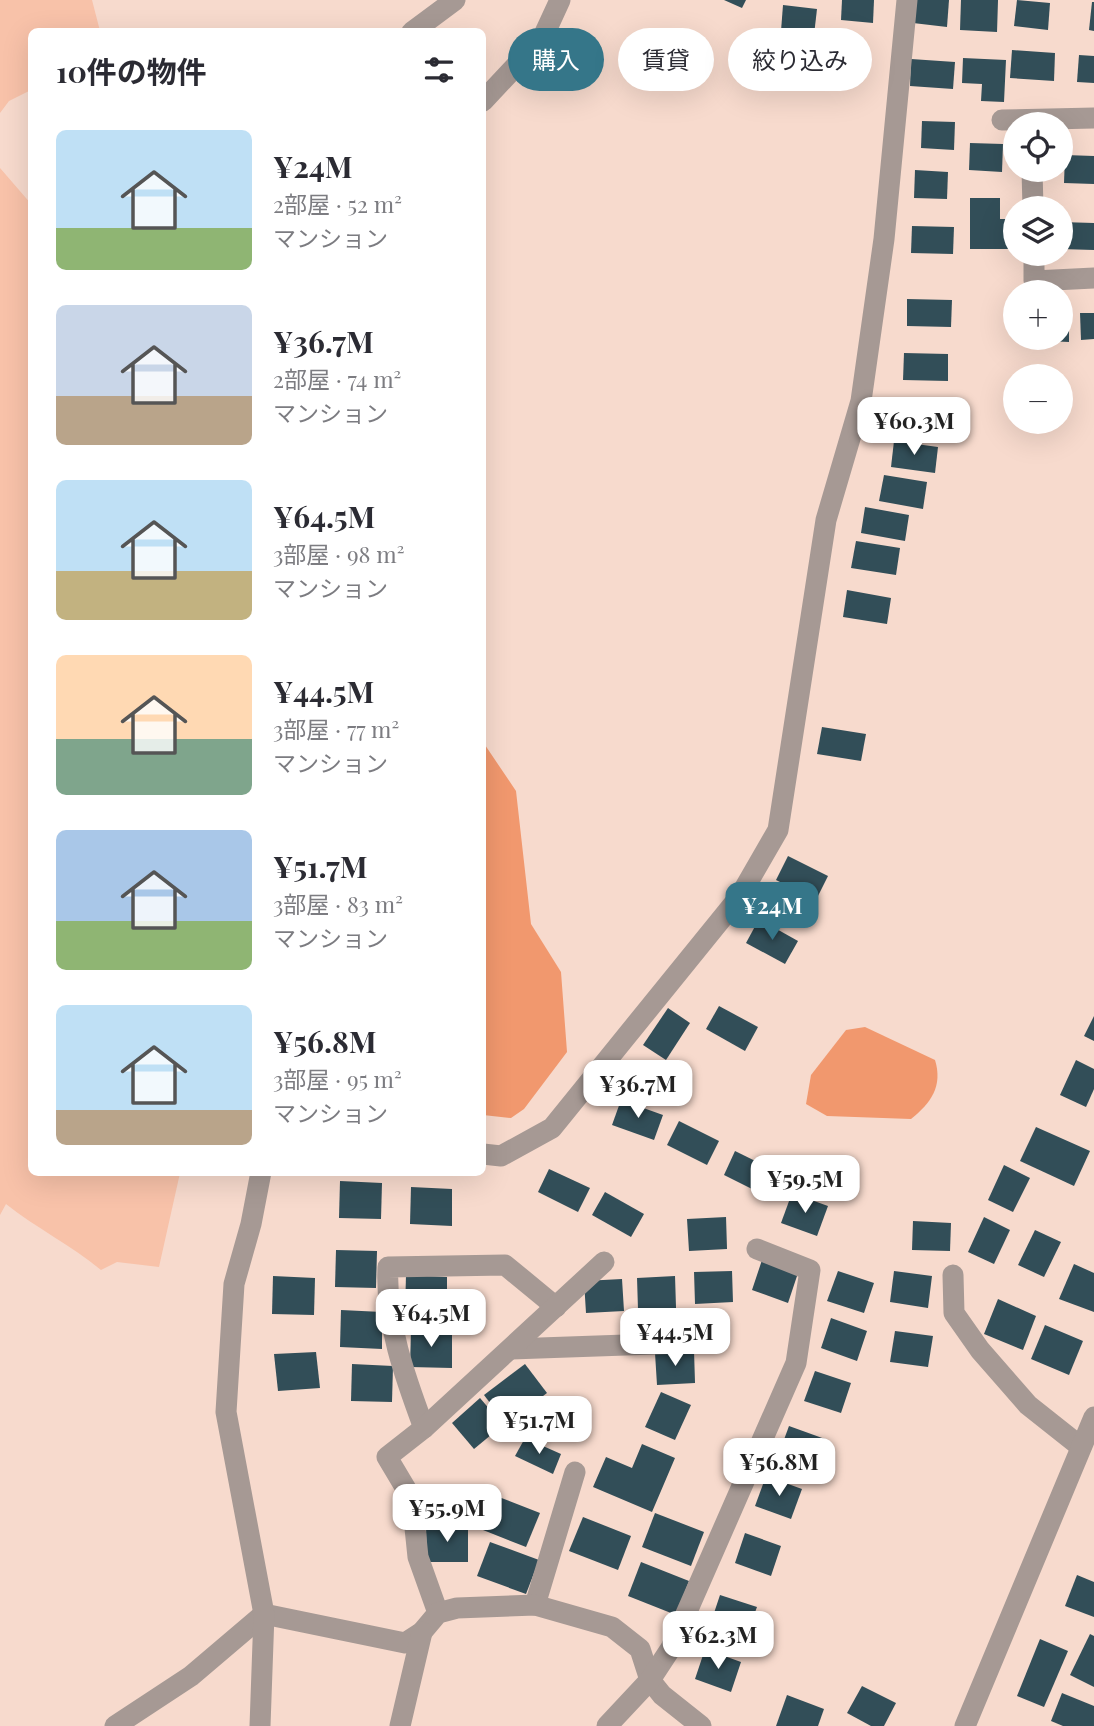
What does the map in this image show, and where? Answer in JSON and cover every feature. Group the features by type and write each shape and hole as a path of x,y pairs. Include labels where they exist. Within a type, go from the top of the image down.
{"street":[{"path":"417,28 455,0"},
{"path":"486,98 544,37 560,0"},
{"path":"486,1154 501,1156 552,1128 740,896 778,830 826,520 861,401 884,239 907,0"},
{"path":"1073,119 1094,118"},
{"path":"1034,266 1034,281 1094,278"},
{"path":"260,1176 251,1224 234,1284 226,1412 264,1614 260,1726"},
{"path":"607,1726 650,1680 670,1648 796,1363 810,1270 757,1249"},
{"path":"438,1613 418,1557 412,1499 387,1457 424,1428 604,1262"},
{"path":"424,1428 408,1386 387,1300 388,1267 505,1265 556,1307"},
{"path":"953,1275 954,1313 980,1350 1028,1405 1081,1447"},
{"path":"511,1349 683,1343"},
{"path":"965,1726 1094,1416"},
{"path":"535,1605 575,1472"},
{"path":"264,1614 405,1643 422,1632 438,1613 457,1608 535,1605 612,1627 640,1649 650,1680 662,1695 701,1726"},
{"path":"114,1726 191,1676 264,1614"},
{"path":"400,1726 422,1632"}],"shaded area":[{"path":"0,0 92,0 99,28 28,28 28,92 9,101 0,113"},
{"path":"0,168 28,200 28,1176 179,1176 159,1267 117,1262 101,1270 6,1204 0,1215"},
{"path":"486,746 516,791 531,924 561,972 567,1052 524,1109 511,1118 486,1115"},
{"path":"865,1027 935,1060 937,1078 934,1093 911,1119 827,1116 806,1104 811,1075 846,1030"}],"building":[{"path":"724,0 746,0 742,8"},
{"path":"842,0 874,0 873,23 841,20"},
{"path":"915,0 949,0 947,27 913,23"},
{"path":"961,0 998,0 997,32 960,30"},
{"path":"1017,0 1050,3 1048,30 1014,26"},
{"path":"1094,2 1094,31 1089,30"},
{"path":"783,5 817,9 815,28 781,28"},
{"path":"1012,50 1055,53 1054,81 1010,78"},
{"path":"1079,55 1094,56 1094,83 1077,82"},
{"path":"963,58 1006,60 1004,102 981,101 982,84 962,83"},
{"path":"911,59 955,62 953,89 910,86"},
{"path":"922,121 955,122 954,150 921,148"},
{"path":"970,143 1003,144 1002,172 969,170"},
{"path":"1073,155 1094,156 1094,184 1064,183 1073,182"},
{"path":"915,170 948,172 947,199 914,198"},
{"path":"970,198 1000,198 1003,249 970,249"},
{"path":"1073,222 1094,223 1094,250 1073,249"},
{"path":"912,226 954,227 953,254 911,253"},
{"path":"907,299 952,300 951,327 907,326"},
{"path":"1080,313 1094,313 1094,339 1081,340"},
{"path":"904,353 948,354 948,381 903,380"},
{"path":"902,401 946,409 942,435 898,428"},
{"path":"894,441 938,447 935,473 891,467"},
{"path":"884,475 927,482 923,509 879,501"},
{"path":"865,507 909,515 905,541 861,533"},
{"path":"856,541 900,548 896,575 851,568"},
{"path":"847,590 891,598 887,624 843,617"},
{"path":"822,727 866,734 861,761 817,754"},
{"path":"788,856 828,876 816,900 776,880"},
{"path":"759,919 798,941 785,964 746,943"},
{"path":"719,1006 758,1027 745,1051 706,1029"},
{"path":"668,1008 690,1023 666,1060 643,1045"},
{"path":"1094,1016 1094,1041 1084,1036"},
{"path":"1076,1060 1094,1069 1094,1089 1086,1107 1060,1095"},
{"path":"621,1100 663,1115 654,1140 612,1125"},
{"path":"679,1121 719,1141 707,1165 667,1145"},
{"path":"1036,1127 1090,1151 1074,1186 1020,1161"},
{"path":"735,1151 776,1171 764,1195 724,1175"},
{"path":"1004,1165 1030,1178 1013,1212 988,1200"},
{"path":"549,1169 590,1188 578,1212 538,1192"},
{"path":"340,1181 382,1183 381,1219 339,1218"},
{"path":"411,1187 452,1189 452,1226 410,1224"},
{"path":"605,1192 644,1214 631,1237 592,1215"},
{"path":"792,1193 828,1206 817,1236 781,1223"},
{"path":"726,1217 727,1249 689,1251 687,1219"},
{"path":"984,1217 1010,1230 994,1264 968,1252"},
{"path":"913,1221 951,1223 950,1251 912,1250"},
{"path":"1035,1230 1061,1242 1044,1277 1018,1265"},
{"path":"336,1250 377,1251 376,1288 335,1287"},
{"path":"762,1260 798,1273 788,1303 752,1290"},
{"path":"1074,1264 1094,1273 1094,1312 1059,1299"},
{"path":"732,1271 733,1302 695,1304 694,1272"},
{"path":"838,1271 874,1283 864,1313 827,1301"},
{"path":"894,1271 932,1276 928,1308 890,1302"},
{"path":"406,1275 447,1277 447,1314 405,1312"},
{"path":"273,1276 315,1278 314,1315 272,1314"},
{"path":"675,1276 676,1308 638,1310 637,1278"},
{"path":"622,1279 624,1311 586,1313 584,1281"},
{"path":"998,1299 1036,1316 1023,1350 984,1334"},
{"path":"341,1310 382,1312 382,1349 340,1347"},
{"path":"831,1318 867,1331 857,1361 821,1348"},
{"path":"1045,1325 1083,1341 1069,1375 1031,1359"},
{"path":"411,1330 452,1331 452,1368 410,1367"},
{"path":"895,1331 933,1336 928,1367 890,1362"},
{"path":"694,1351 695,1383 657,1385 655,1353"},
{"path":"316,1352 320,1388 278,1391 274,1354"},
{"path":"352,1364 393,1366 392,1402 351,1401"},
{"path":"525,1364 547,1393 506,1424 484,1395"},
{"path":"815,1371 851,1383 841,1413 804,1401"},
{"path":"661,1392 691,1405 675,1440 645,1427"},
{"path":"480,1398 503,1425 474,1449 452,1423"},
{"path":"789,1426 825,1439 814,1469 778,1456"},
{"path":"525,1438 561,1454 553,1474 515,1456"},
{"path":"642,1444 675,1458 652,1512 593,1487 606,1457 632,1468"},
{"path":"766,1476 802,1489 791,1519 755,1506"},
{"path":"491,1494 540,1513 526,1547 478,1528"},
{"path":"655,1513 704,1532 691,1566 642,1547"},
{"path":"583,1517 631,1536 618,1570 569,1551"},
{"path":"468,1525 468,1562 427,1562 426,1526"},
{"path":"745,1533 781,1546 771,1576 735,1563"},
{"path":"490,1542 539,1560 526,1594 477,1576"},
{"path":"641,1562 689,1581 676,1615 628,1596"},
{"path":"1077,1575 1094,1582 1094,1617 1065,1606"},
{"path":"720,1595 757,1607 746,1637 710,1625"},
{"path":"1090,1634 1094,1636 1094,1687 1070,1675"},
{"path":"1040,1639 1068,1651 1044,1707 1017,1696"},
{"path":"705,1649 741,1662 731,1692 695,1679"},
{"path":"862,1686 896,1703 884,1726 871,1726 847,1713"},
{"path":"1062,1693 1094,1706 1094,1726 1063,1726 1051,1721"},
{"path":"787,1695 824,1709 818,1726 776,1726"}]}
